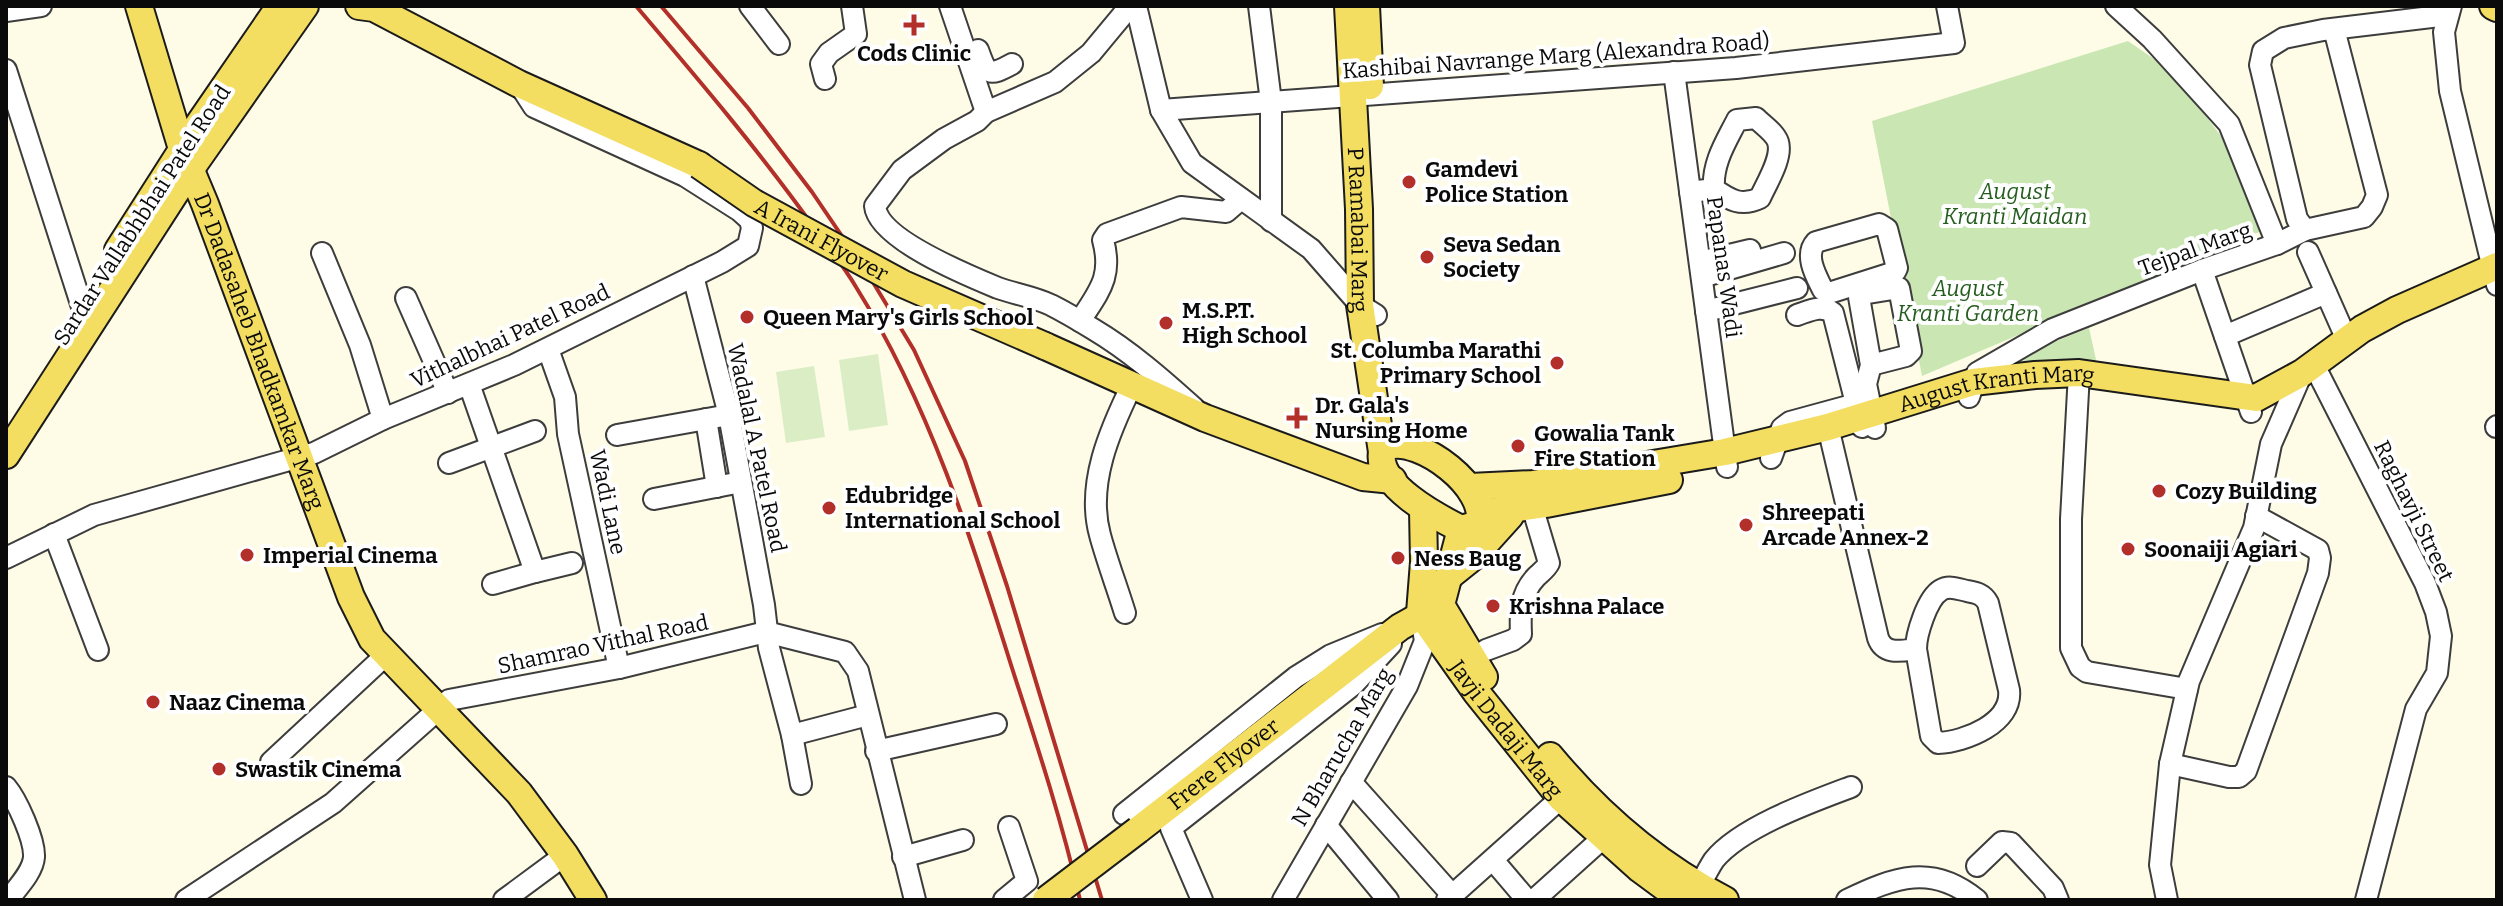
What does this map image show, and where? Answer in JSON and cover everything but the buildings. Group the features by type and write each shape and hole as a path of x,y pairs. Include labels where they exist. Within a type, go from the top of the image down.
{"main road":[{"name":"Dr Dadasaheb Bhadkamkar Marg","path":"139,6 166,70 192,151 307,455 351,597 372,639 444,705 487,750 531,786 591,866 609,900"},
{"name":"Dr Dadasaheb Bhadkamkar Marg","path":"154,6 166,70"},
{"name":"Sardar Vallabhbhai Patel Road","path":"6,455 169,204 192,151 280,6"},
{"name":"Sardar Vallabhbhai Patel Road","path":"6,425 82,307 192,151 305,6"},
{"name":"P Ramabai Marg","path":"1348,6 1361,96 1368,310 1385,397 1395,428 1393,448 1381,460 1393,480"},
{"name":"P Ramabai Marg","path":"1361,96 1366,6"},
{"name":"A Irani Flyover","path":"369,7 530,89 699,165 754,203 903,284 1205,418 1363,477 1393,480"},
{"name":"Dr Dadasaheb Bhadkamkar Marg","path":"192,151 205,204 365,592 396,645 444,705"},
{"path":"169,204 184,198 205,204"},
{"name":"August Kranti Marg","path":"1472,521 1830,435 1865,420 1971,390 2035,389 2079,381 2254,405 2291,401 2313,372 2347,340 2397,310 2444,297 2496,277"},
{"name":"August Kranti Marg","path":"2254,405 2367,346 2444,297"},
{"path":"1393,448 1456,473 1470,487 1472,521 1448,577 1420,615"},
{"name":"August Kranti Marg","path":"1470,487 1533,484 1726,460"},
{"path":"1393,480 1423,510 1472,521"},
{"path":"1448,577 1525,507"},
{"path":"1420,615 1424,562 1423,510"},
{"name":"Javji Dadaji Marg","path":"1420,615 1561,798 1610,832"},
{"name":"Javji Dadaji Marg","path":"1420,615 1488,684 1575,786 1640,869 1665,875 1692,896 1725,900"},
{"name":"Frere Flyover","path":"1046,900 1131,822 1420,615"},
{"name":"Dr Dadasaheb Bhadkamkar Marg","path":"487,750 565,855 593,900"}],"street":[{"path":"6,11 41,6"},
{"path":"750,6 779,44"},
{"path":"825,79 821,64 829,53 856,34 852,6"},
{"path":"950,6 986,112"},
{"path":"962,6 985,70 1004,68 1008,103"},
{"path":"1133,6 1091,53 1055,82 986,112 902,170 875,206 876,216 897,238 926,254 998,288 1049,304 1080,321 1153,371 1205,418"},
{"path":"1133,6 1161,110 1192,163 1311,249 1368,310"},
{"path":"1259,6 1271,102 1271,221"},
{"name":"Kashibai Navrange Marg (Alexandra Road)","path":"1161,110 1736,68 1954,43 1947,6"},
{"name":"Tejpal Marg","path":"1971,390 1977,373 2053,329 2277,244 2229,124 2152,39 2116,6"},
{"path":"2305,230 2297,219 2260,65 2263,51 2284,38 2450,10 2444,32 2450,91 2496,277"},
{"path":"2277,244 2305,230 2364,217 2377,195 2334,29"},
{"path":"6,70 13,115 82,307"},
{"name":"Papanas Wadi","path":"1674,72 1726,460"},
{"name":"Vithalbhai Patel Road","path":"6,558 94,515 307,455 548,349 748,246 752,228 750,220 685,176 534,107 530,89"},
{"path":"1690,192 1714,189"},
{"path":"1080,321 1107,273 1108,257 1103,240 1107,234 1181,207 1226,212 1241,199"},
{"path":"1777,249 1730,269 1701,270 1777,249"},
{"path":"2308,252 2347,340"},
{"path":"322,253 360,345 383,419"},
{"path":"1730,269 1739,303"},
{"path":"2202,270 2225,336 2271,444"},
{"name":"Wadalal A Patel Road","path":"693,276 729,415 764,605 766,632 801,784"},
{"path":"1706,311 1797,288"},
{"path":"1842,289 1868,374 1865,420"},
{"path":"2225,336 2326,293"},
{"path":"406,298 448,393"},
{"path":"1797,315 1820,308 1827,308 1833,313 1865,420"},
{"name":"Wadi Lane","path":"548,349 565,397 568,434 619,668"},
{"name":"Raghavji Street","path":"2313,372 2425,583 2441,636 2437,673 2416,709 2366,900"},
{"path":"2079,381 2071,519 2071,648 2080,667 2087,672 2187,689"},
{"path":"469,384 535,572"},
{"path":"1125,613 1099,532 1096,485 1112,425 1132,385"},
{"path":"2167,900 2160,865 2170,764 2187,689 2243,557 2256,516 2271,444 2291,401"},
{"path":"617,435 729,415"},
{"path":"706,419 717,487"},
{"path":"1773,449 1782,428 1790,422 1865,420"},
{"path":"449,463 535,431"},
{"path":"1830,435 1881,646 1888,650 1916,649"},
{"path":"654,499 741,482"},
{"path":"1486,650 1521,634 1519,615 1522,597 1549,563 1525,507"},
{"path":"2170,764 2229,777 2239,777 2246,771 2318,573 2318,550 2256,516"},
{"path":"54,534 98,650"},
{"path":"493,584 572,563"},
{"path":"1950,587 1985,598 2009,690 2010,698 2004,713 1995,723 1950,742 1938,743 1931,736 1916,649 1916,634 1935,595 1941,590 1950,587"},
{"path":"1202,900 1171,828 1353,685 1420,615"},
{"name":"N Bharucha Marg","path":"1283,900 1407,686 1425,641 1420,615"},
{"path":"766,632 845,652 858,671 915,900"},
{"name":"Shamrao Vithal Road","path":"444,705 619,668 766,632"},
{"path":"271,762 387,654"},
{"path":"186,900 333,803 444,705"},
{"path":"792,735 868,715"},
{"path":"876,751 996,724"},
{"path":"1351,782 1450,898 1561,798"},
{"path":"1692,896 1724,849 1746,834 1814,800 1851,787"},
{"path":"8,793 30,835 34,857 31,869 8,900"},
{"path":"1326,825 1388,900"},
{"path":"1004,900 1027,881 1009,827"},
{"path":"1534,900 1610,832"},
{"path":"903,857 963,840"},
{"path":"1977,866 2002,842 2011,843 2053,888 2058,900"},
{"path":"504,900 565,855"},
{"path":"1493,860 1527,900"},
{"path":"1847,900 1904,878 1927,876 1947,880 1977,900"}],"green space":[{"name":"August Kranti Maidan","path":"2128,41 2174,73 2226,143 2243,189 2264,230 1922,376 1872,121"},
{"path":"2089,328 2097,364 2010,360"},
{"path":"878,354 888,425 849,431 839,360"},
{"path":"814,366 825,437 786,443 776,372"}],"railway":[{"path":"636,6 752,146 838,260 882,332 905,377 946,472 981,570 1049,783 1080,900"},
{"path":"661,6 748,108 812,192 914,350 965,461 1007,586 1102,900"}],"place":[{"name":"Cods Clinic","path":"914,25"},
{"name":"Gamdevi Police Station","path":"1409,182"},
{"name":"Seva Sedan Society","path":"1427,257"},
{"name":"Queen Mary's Girls School","path":"747,317"},
{"name":"M.S.P.T. High School","path":"1166,323"},
{"name":"St. Columba Marathi Primary School","path":"1557,363"},
{"name":"Dr. Gala's Nursing Home","path":"1297,418"},
{"name":"Gowalia Tank Fire Station","path":"1518,446"},
{"name":"Cozy Building","path":"2159,491"},
{"name":"Edubridge International School","path":"829,508"},
{"name":"Shreepati Arcade Annex-2","path":"1746,525"},
{"name":"Soonaiji Agiari","path":"2128,549"},
{"name":"Imperial Cinema","path":"247,555"},
{"name":"Ness Baug","path":"1398,558"},
{"name":"Krishna Palace","path":"1493,606"},
{"name":"Naaz Cinema","path":"153,702"},
{"name":"Swastik Cinema","path":"219,769"}],"park label":[{"name":"August Kranti Garden","path":"1968,300"}]}
